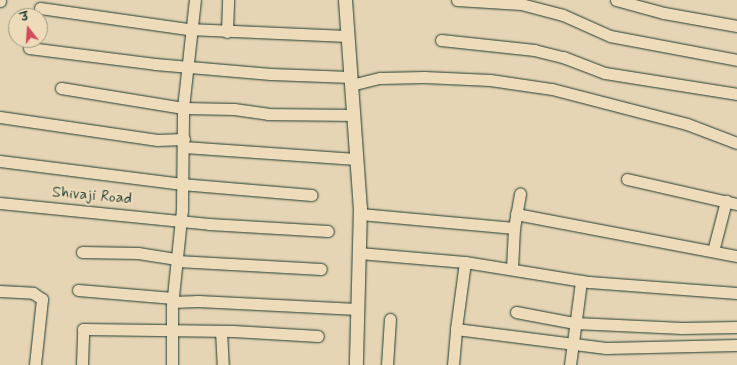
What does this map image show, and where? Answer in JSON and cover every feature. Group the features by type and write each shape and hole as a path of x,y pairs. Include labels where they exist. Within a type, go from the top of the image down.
{"street":[{"path":"172,365 173,300 180,222 184,143 183,108 186,65 193,30 195,0"},
{"path":"227,32 228,0"},
{"path":"344,0 360,214 356,365"},
{"path":"457,0 521,4 563,15 610,36 737,60"},
{"path":"616,0 664,13 737,26"},
{"path":"48,9 193,30 347,36"},
{"path":"441,40 534,50 563,57 605,73 737,94"},
{"path":"29,48 155,64 186,65 350,81 380,78 424,77 490,80 552,89 687,124 737,143"},
{"path":"61,88 183,108 234,109 268,114 353,115"},
{"path":"0,117 157,140 356,159"},
{"path":"0,161 181,184 312,195"},
{"path":"627,179 737,204"},
{"path":"512,268 514,228 520,194"},
{"path":"713,251 726,201"},
{"name":"Shivaji Road","path":"0,203 180,222 328,231"},
{"path":"360,214 514,228"},
{"path":"516,214 737,256"},
{"path":"82,252 138,253 177,260 321,269"},
{"path":"359,254 465,262 512,268 581,281 737,293"},
{"path":"453,365 465,262"},
{"path":"570,365 581,281"},
{"path":"78,290 173,300 198,300 357,309"},
{"path":"0,291 33,293 42,299 35,365"},
{"path":"516,312 576,323 682,328 737,327"},
{"path":"387,365 390,319"},
{"path":"82,365 83,329 221,331 318,336"},
{"path":"456,329 573,344 652,349 737,345"},
{"path":"221,331 223,365"}]}
